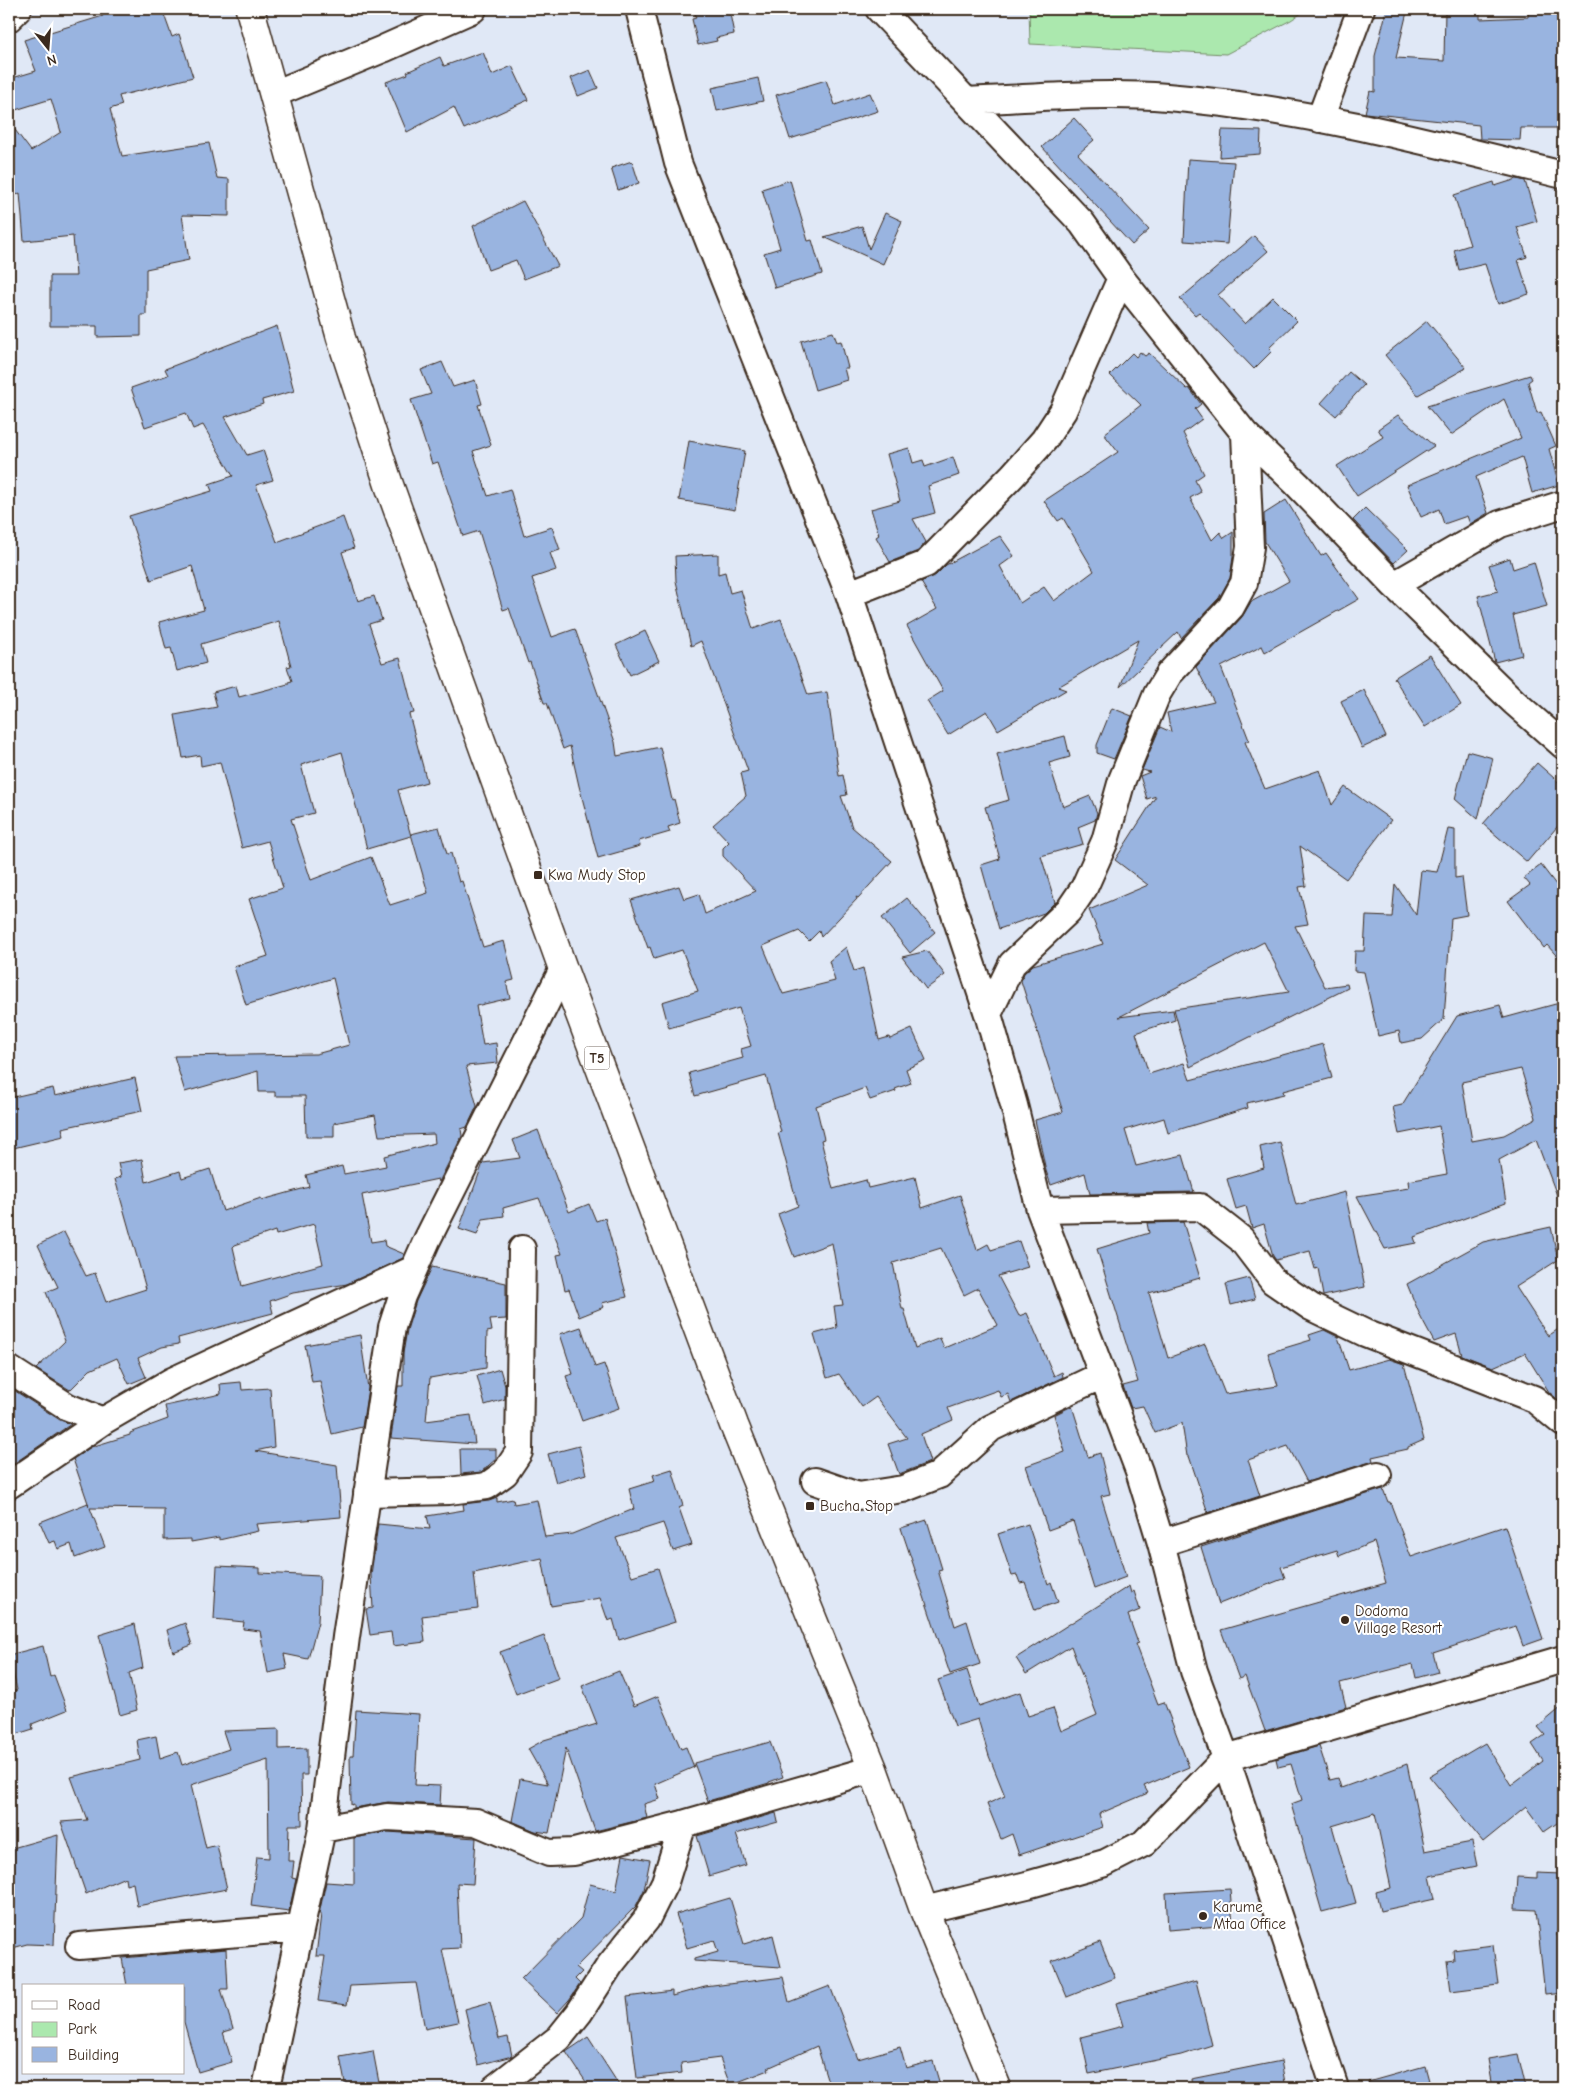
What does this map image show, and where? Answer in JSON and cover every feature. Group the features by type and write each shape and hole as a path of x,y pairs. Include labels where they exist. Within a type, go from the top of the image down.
{"highway":[{"name":"T5","path":"250,9 340,338 389,485 563,968 734,1425 873,1769 924,1910 997,2088"}],"street":[{"path":"9,18 18,9"},
{"path":"274,94 473,9"},
{"path":"639,9 678,163 849,594 988,1014 1014,1105 1040,1210 1139,1471 1162,1543 1194,1671 1226,1758 1335,2088"},
{"path":"879,9 1082,223 1121,278 1245,434 1297,484 1394,585 1514,702 1563,745"},
{"path":"1320,119 1361,9"},
{"path":"967,101 1090,96 1166,97 1233,104 1320,119 1456,148 1563,175"},
{"path":"849,594 926,564 1013,475 1044,440 1063,411 1121,278"},
{"path":"988,1014 1012,964 1069,910 1084,888 1105,841 1122,780 1157,694 1169,674 1231,607 1244,583 1250,547 1245,434"},
{"path":"1394,585 1500,524 1563,504"},
{"path":"266,2088 322,1829 346,1637 392,1328 402,1296 414,1268 563,968"},
{"path":"1040,1210 1200,1207 1240,1239 1273,1281 1310,1307 1364,1333 1534,1399 1563,1422"},
{"path":"367,1492 450,1491 486,1486 505,1473 519,1452 522,1249"},
{"path":"9,1485 102,1421 172,1381 414,1268"},
{"path":"9,1369 68,1407 102,1421"},
{"path":"815,1481 858,1496 903,1489 939,1475 991,1428 1102,1375"},
{"path":"1162,1543 1378,1476"},
{"path":"924,1910 1027,1885 1105,1863 1144,1843 1226,1758 1563,1659"},
{"path":"322,1829 387,1817 476,1822 549,1853 574,1852 683,1824 873,1769"},
{"path":"495,2088 559,2038 579,2013 610,1965 646,1920 665,1882 683,1824"},
{"path":"79,1946 300,1928"}],"green space":[{"path":"1029,9 1308,9 1226,54 1030,44"}],"building":[{"path":"101,9 162,9 172,37 179,34 193,77 119,96 122,105 110,109 122,156 209,143 217,178 229,179 229,216 182,215 189,260 146,269 146,315 141,315 141,336 97,337 97,326 50,326 50,276 76,276 73,236 24,241 20,193 9,199 9,122 31,151 61,132 51,99 9,112 9,79 36,71 24,40 103,16"},
{"path":"694,9 729,9 734,34 716,38 717,41 698,45 692,19 696,18"},
{"path":"1387,9 1407,12 1396,58 1444,61 1445,9 1480,9 1480,19 1528,17 1529,9 1563,9 1563,128 1521,128 1520,140 1480,139 1479,125 1365,113 1370,91 1375,92 1375,56"},
{"path":"483,52 492,75 512,66 528,100 464,129 454,107 407,132 386,82 408,74 407,72 440,57 444,66"},
{"path":"590,70 598,88 578,96 571,78"},
{"path":"758,78 763,101 717,111 712,88"},
{"path":"826,80 835,105 870,93 878,111 790,139 776,95"},
{"path":"1074,118 1094,140 1078,154 1149,230 1132,245 1042,147"},
{"path":"1222,130 1261,131 1260,154 1220,157"},
{"path":"1188,159 1234,162 1227,244 1184,241"},
{"path":"632,161 639,183 618,190 611,168"},
{"path":"1517,179 1525,181 1537,221 1517,227 1527,257 1518,260 1529,294 1498,304 1485,264 1459,270 1454,250 1470,245 1454,195 1494,182 1495,186"},
{"path":"790,180 808,241 812,240 822,274 775,288 764,253 780,248 762,189"},
{"path":"523,201 558,266 524,279 516,260 488,270 473,226"},
{"path":"885,213 902,221 883,264 824,237 862,226 869,249"},
{"path":"1254,236 1268,251 1218,295 1245,324 1273,297 1297,321 1269,348 1272,351 1254,369 1199,312 1195,315 1180,299"},
{"path":"1427,321 1466,368 1418,395 1385,355"},
{"path":"277,326 294,391 262,400 263,404 225,417 247,455 263,450 273,480 256,485 277,542 343,517 354,548 342,552 358,601 374,596 382,620 369,624 382,663 400,658 414,713 409,714 427,782 398,790 411,836 367,849 342,752 301,765 314,813 291,819 311,880 371,857 390,905 428,893 411,834 439,827 447,854 451,853 459,882 462,881 483,947 504,941 514,980 506,982 510,998 476,1006 483,1045 496,1043 498,1063 466,1066 477,1106 467,1127 461,1129 462,1136 439,1182 438,1179 362,1195 371,1242 384,1240 385,1246 404,1254 403,1258 347,1284 293,1293 270,1301 273,1313 178,1338 179,1344 162,1347 138,1358 146,1377 129,1384 117,1358 90,1370 70,1390 36,1369 65,1341 46,1292 58,1287 38,1245 64,1232 86,1276 95,1273 106,1302 146,1289 115,1179 121,1177 118,1163 142,1159 146,1182 180,1171 182,1178 210,1169 223,1211 261,1198 262,1200 309,1187 306,1175 342,1166 344,1174 386,1166 384,1156 435,1143 434,1134 379,1136 375,1115 334,1123 334,1137 306,1137 305,1096 275,1096 275,1092 259,1092 258,1071 185,1092 174,1056 316,1054 349,1045 333,978 246,1005 234,967 268,956 249,899 283,888 268,841 242,848 220,762 201,766 200,755 183,758 175,715 217,707 213,692 236,686 239,697 288,684 288,682 292,681 287,667 291,666 279,621 201,644 206,663 177,671 171,648 166,649 159,622 204,610 192,566 151,580 129,516 212,491 209,484 233,476 203,425 193,429 186,413 145,427 131,388 168,375 165,369","holes":["314,1224 323,1264 242,1286 233,1247 275,1231 276,1235"]},
{"path":"833,332 837,342 841,341 848,368 844,368 847,380 815,390 801,341"},
{"path":"1140,352 1145,356 1149,353 1187,389 1189,388 1201,404 1195,409 1202,419 1183,433 1204,474 1195,480 1201,492 1190,498 1212,540 1220,532 1224,538 1233,532 1233,557 1230,578 1219,598 1181,638 1178,632 1120,687 1138,640 1058,687 1066,690 998,730 987,711 948,735 927,701 943,691 907,626 937,609 921,582 936,575 946,565 1000,536 1014,556 1000,566 1020,603 1044,587 1054,601 1094,571 1063,518 1058,521 1044,501 1118,452 1104,434 1141,405 1110,375 1132,353 1136,357"},
{"path":"442,362 453,387 475,380 482,404 478,405 491,445 473,451 488,496 510,489 524,536 552,527 560,550 550,553 556,570 532,578 552,637 575,629 615,742 617,756 660,747 672,800 674,799 680,823 668,827 670,832 639,841 640,846 598,858 570,746 563,749 547,703 544,703 530,662 528,663 509,608 503,610 479,531 463,536 438,462 432,464 411,400 431,394 421,370"},
{"path":"1349,372 1364,385 1336,416 1321,403"},
{"path":"1530,375 1532,379 1528,382 1537,413 1541,412 1556,446 1549,449 1559,485 1532,493 1522,457 1476,477 1488,513 1470,524 1467,516 1444,524 1439,509 1421,517 1407,485 1521,438 1504,399 1451,435 1427,406"},
{"path":"1398,415 1434,446 1357,496 1337,466 1383,437 1378,429"},
{"path":"689,441 745,451 735,510 679,500"},
{"path":"909,448 913,463 923,460 925,467 953,457 959,475 928,486 935,513 913,519 926,542 918,551 890,562 876,537 879,535 871,509 900,501 887,454"},
{"path":"1286,500 1321,556 1326,553 1359,599 1265,652 1262,646 1221,667 1249,740 1245,742 1265,789 1320,770 1332,805 1345,787 1391,820 1346,879 1300,846 1306,886 1299,887 1308,924 1295,926 1325,987 1347,984 1348,988 1190,1067 1174,1009 1289,992 1264,942 1119,1017 1173,1010 1175,1020 1136,1033 1149,1074 1184,1063 1190,1080 1323,1044 1332,1078 1283,1091 1284,1094 1247,1103 1248,1108 1168,1133 1164,1118 1125,1130 1136,1166 1183,1155 1194,1192 1090,1194 1085,1173 1051,1185 1046,1171 1035,1120 1063,1112 1021,981 1024,973 1033,965 1103,944 1089,910 1148,885 1115,860 1156,796 1147,799 1140,776 1150,772 1142,770 1160,727 1171,732 1167,713 1214,702 1196,667 1242,617 1251,602 1289,581 1265,542 1264,514"},
{"path":"1365,508 1408,550 1394,563 1353,520"},
{"path":"718,554 718,574 725,572 730,593 741,590 753,629 781,619 808,695 827,692 839,776 843,775 847,795 841,796 852,827 892,861 858,898 856,897 857,899 821,937 819,931 809,941 799,931 763,946 783,994 835,981 829,961 846,947 854,971 863,968 879,1040 889,1037 890,1039 912,1029 926,1060 906,1069 911,1083 895,1089 896,1091 870,1100 865,1088 816,1106 824,1139 821,1140 833,1189 866,1180 868,1188 915,1177 922,1208 960,1195 977,1250 988,1244 991,1250 1019,1241 1028,1267 998,1276 1019,1316 1027,1313 1054,1376 1062,1372 1063,1377 1011,1402 1008,1394 1001,1397 998,1390 948,1408 953,1420 921,1434 930,1462 899,1474 888,1444 907,1438 876,1397 862,1407 839,1374 827,1378 814,1334 837,1328 834,1306 843,1305 832,1243 794,1257 778,1214 798,1206 778,1133 781,1132 766,1076 695,1096 689,1073 743,1058 741,1049 751,1046 739,1008 669,1028 662,1002 698,991 682,950 654,959 650,947 648,948 631,900 679,886 684,899 699,894 705,914 756,891 723,856 723,848 729,842 713,825 746,796 741,773 748,771 701,641 691,646 676,581 675,556","holes":["941,1248 964,1295 978,1288 998,1325 944,1348 940,1338 915,1348 904,1309 902,1309 893,1263"]},
{"path":"1510,558 1513,569 1534,562 1547,606 1513,615 1522,655 1495,662 1478,596 1498,591 1489,565"},
{"path":"645,631 659,661 630,675 616,645"},
{"path":"1430,655 1461,705 1425,727 1394,678"},
{"path":"1364,690 1386,737 1362,748 1341,701"},
{"path":"1112,708 1132,716 1114,759 1097,753 1097,745"},
{"path":"1065,736 1070,757 1049,763 1063,807 1090,796 1097,813 1095,820 1078,827 1083,844 1041,856 1055,902 1044,913 999,929 981,865 1000,859 985,807 1009,800 997,754"},
{"path":"1467,751 1493,758 1478,819 1455,799"},
{"path":"1537,763 1563,786 1563,820 1527,862 1483,824"},
{"path":"1448,829 1455,830 1455,878 1462,877 1467,915 1451,918 1444,1019 1422,1039 1401,1043 1399,1031 1378,1036 1364,972 1354,971 1355,951 1364,951 1366,916 1392,917 1395,884 1416,915 1421,870 1437,872"},
{"path":"1541,865 1563,894 1563,963 1547,945 1544,948 1508,901 1530,885 1524,878"},
{"path":"907,898 935,932 910,953 882,918"},
{"path":"927,951 945,975 926,989 902,957"},
{"path":"1563,1002 1563,1206 1561,1206 1536,1140 1499,1160 1506,1203 1414,1237 1416,1243 1385,1249 1357,1196 1409,1188 1408,1181 1447,1174 1439,1126 1399,1134 1393,1107 1402,1105 1457,1016 1500,1005 1504,1018","holes":["1521,1069 1536,1118 1504,1135 1472,1141 1462,1082"]},
{"path":"135,1078 142,1111 62,1128 64,1136 9,1149 9,1098 53,1088 55,1096"},
{"path":"538,1130 569,1212 589,1204 596,1221 605,1218 627,1297 602,1303 604,1307 579,1317 569,1289 565,1290 557,1255 562,1254 539,1198 503,1208 504,1216 483,1219 477,1235 459,1229 483,1163 520,1158 513,1140"},
{"path":"1280,1142 1296,1205 1345,1192 1365,1287 1323,1296 1318,1268 1315,1269 1310,1251 1276,1260 1273,1256 1264,1224 1252,1228 1246,1206 1236,1209 1227,1179 1264,1168 1260,1147"},
{"path":"1183,1222 1200,1278 1149,1293 1168,1358 1205,1344 1225,1394 1278,1386 1268,1353 1311,1340 1309,1335 1324,1330 1338,1337 1349,1370 1389,1359 1404,1364 1424,1440 1408,1447 1408,1449 1372,1457 1373,1461 1307,1482 1288,1446 1248,1460 1260,1496 1208,1513 1189,1456 1187,1456 1182,1423 1155,1433 1143,1406 1131,1408 1123,1386 1138,1382 1097,1249 1149,1233 1147,1223"},
{"path":"1551,1227 1558,1260 1516,1287 1548,1336 1563,1326 1563,1404 1549,1392 1525,1353 1493,1367 1462,1355 1456,1334 1434,1342 1421,1318 1407,1284 1483,1242"},
{"path":"432,1267 506,1283 506,1319 490,1320 492,1331 487,1332 486,1368 430,1378 426,1421 471,1415 475,1444 391,1438 398,1386 403,1386 403,1353 407,1330 416,1301"},
{"path":"1249,1278 1255,1299 1231,1305 1226,1284"},
{"path":"581,1327 595,1367 604,1364 619,1408 582,1421 566,1376 573,1374 560,1334"},
{"path":"360,1335 368,1388 362,1427 332,1434 320,1381 312,1382 305,1345"},
{"path":"500,1369 505,1386 505,1399 485,1405 477,1376"},
{"path":"241,1382 242,1390 270,1388 274,1447 255,1451 337,1465 341,1517 256,1524 258,1531 219,1540 219,1537 191,1542 191,1539 164,1540 164,1509 90,1508 105,1547 75,1558 71,1544 58,1549 55,1541 49,1543 40,1522 88,1503 73,1459 91,1447 130,1435 130,1433 168,1419 165,1406 221,1394 220,1384"},
{"path":"9,1387 60,1420 71,1424 9,1467"},
{"path":"1072,1406 1088,1457 1100,1453 1110,1494 1101,1496 1126,1577 1094,1589 1073,1521 1048,1530 1026,1466 1065,1452 1054,1415"},
{"path":"579,1446 586,1474 556,1483 548,1454"},
{"path":"460,1449 496,1449 496,1459 481,1472 461,1474"},
{"path":"672,1469 683,1506 679,1508 692,1545 673,1551 663,1523 616,1538 632,1576 658,1568 675,1622 619,1640 613,1619 608,1621 600,1598 551,1606 542,1558 474,1573 478,1609 422,1616 425,1642 393,1646 391,1632 370,1635 366,1609 373,1608 371,1575 378,1524 430,1529 427,1516 464,1510 463,1504 489,1501 497,1498 497,1502 513,1499 514,1504 537,1500 545,1537 572,1534 634,1509 629,1489 655,1481 653,1475"},
{"path":"1383,1489 1388,1502 1390,1502 1411,1557 1505,1526 1543,1639 1523,1646 1516,1626 1433,1653 1438,1672 1416,1678 1413,1664 1340,1683 1346,1707 1265,1731 1245,1676 1239,1679 1221,1630 1386,1583 1374,1542 1339,1556 1337,1550 1281,1567 1285,1578 1219,1604 1201,1547"},
{"path":"927,1520 942,1569 938,1570 955,1626 967,1621 980,1664 950,1674 901,1528"},
{"path":"1028,1524 1048,1584 1051,1582 1058,1602 1035,1610 1025,1582 1020,1583 1017,1575 1012,1576 998,1534"},
{"path":"217,1566 260,1568 260,1573 320,1576 318,1622 308,1659 284,1654 287,1669 268,1673 260,1631 243,1629 244,1622 214,1619"},
{"path":"1129,1586 1131,1593 1134,1591 1140,1610 1128,1615 1138,1643 1135,1644 1158,1704 1164,1702 1189,1767 1144,1786 1148,1793 1099,1814 1103,1827 1019,1855 1012,1834 1001,1839 987,1804 1005,1796 989,1756 978,1719 955,1726 938,1680 967,1670 979,1706 1020,1692 1028,1716 1053,1708 1061,1731 1097,1715 1071,1646 1026,1674 1016,1658"},
{"path":"185,1623 192,1645 173,1652 167,1630"},
{"path":"135,1624 143,1668 129,1673 137,1710 120,1715 99,1635"},
{"path":"544,1636 559,1678 516,1694 500,1652"},
{"path":"43,1646 50,1677 54,1675 67,1710 32,1724 33,1729 14,1735 9,1718 9,1693 17,1690 9,1655"},
{"path":"619,1671 634,1706 658,1696 681,1749 686,1747 694,1767 655,1784 660,1799 644,1804 647,1818 595,1831 566,1748 549,1833 535,1831 512,1821 520,1779 548,1784 528,1749 544,1740 597,1724 582,1686"},
{"path":"1563,1706 1563,1819 1544,1832 1526,1807 1483,1842 1429,1776 1485,1743 1511,1785 1543,1761 1532,1744 1545,1735 1538,1727"},
{"path":"356,1710 419,1714 415,1785 441,1786 440,1805 388,1802 354,1808 354,1804 351,1805 350,1756 353,1756"},
{"path":"279,1729 279,1749 307,1748 307,1775 301,1775 302,1825 289,1825 288,1861 294,1861 292,1878 296,1879 289,1911 251,1906 257,1857 269,1858 268,1760 191,1785 206,1848 217,1845 227,1889 137,1906 133,1883 126,1885 125,1877 86,1894 61,1822 87,1820 71,1777 140,1760 137,1740 156,1736 160,1758 178,1752 182,1765 229,1749 223,1731"},
{"path":"770,1742 783,1777 708,1801 694,1763"},
{"path":"1319,1746 1330,1780 1338,1778 1341,1788 1407,1764 1425,1851 1472,1842 1477,1866 1430,1876 1435,1899 1380,1911 1376,1892 1391,1888 1375,1813 1332,1826 1356,1903 1322,1912 1291,1804 1302,1800 1291,1764 1278,1767 1276,1759"},
{"path":"776,1813 778,1822 736,1834 746,1865 709,1876 697,1836"},
{"path":"388,1832 476,1838 473,1884 457,1883 460,1948 442,1949 458,2022 425,2029 416,1983 350,1986 347,2005 318,2001 325,1956 316,1956 321,1914 319,1914 326,1882 354,1884 354,1838"},
{"path":"58,1835 54,1945 27,1944 9,1949 9,1849"},
{"path":"623,1855 650,1860 644,1890 636,1906 576,1967 582,1972 575,1979 580,1984 557,2013 521,1979 581,1918 590,1884 616,1891"},
{"path":"1537,1873 1561,1874 1557,1936 1563,1936 1563,1993 1545,1995 1536,1910 1515,1909 1517,1877 1537,1878"},
{"path":"1230,1889 1233,1925 1168,1930 1166,1893"},
{"path":"730,1898 744,1944 773,1935 781,1967 694,1961 694,1959 718,1952 714,1940 687,1948 676,1914"},
{"path":"1100,1942 1115,1978 1067,1997 1052,1961"},
{"path":"1493,1945 1498,1985 1451,1991 1447,1961 1454,1960 1453,1950"},
{"path":"226,1949 228,1989 221,1989 233,2029 223,2032 232,2062 198,2072 185,2026 185,1984 127,1984 122,1958"},
{"path":"783,1977 789,2002 830,1986 858,2059 900,2047 906,2068 933,2061 941,2088 830,2088 817,2046 768,2068 769,2070 730,2085 720,2058 681,2063 682,2073 637,2078 627,1997 672,1991 672,1996 705,1987"},
{"path":"1196,1981 1212,2045 1181,2055 1089,2074 1081,2037 1123,2026 1116,2003"},
{"path":"490,2002 499,2039 508,2037 512,2056 478,2065 465,2009"},
{"path":"588,2037 621,2088 590,2088 566,2052"},
{"path":"373,2051 380,2088 346,2088 340,2057"},
{"path":"1518,2054 1526,2088 1493,2088 1488,2059"},
{"path":"1281,2061 1286,2088 1192,2088 1191,2079"},
{"path":"1425,2066 1431,2088 1369,2088 1368,2082"}],"place":[{"name":"Kwa Mudy Stop","path":"538,875"},
{"name":"Bucha Stop","path":"810,1506"},
{"name":"Dodoma Village Resort","path":"1345,1620"},
{"name":"Karume Mtaa Office","path":"1203,1916"}]}
